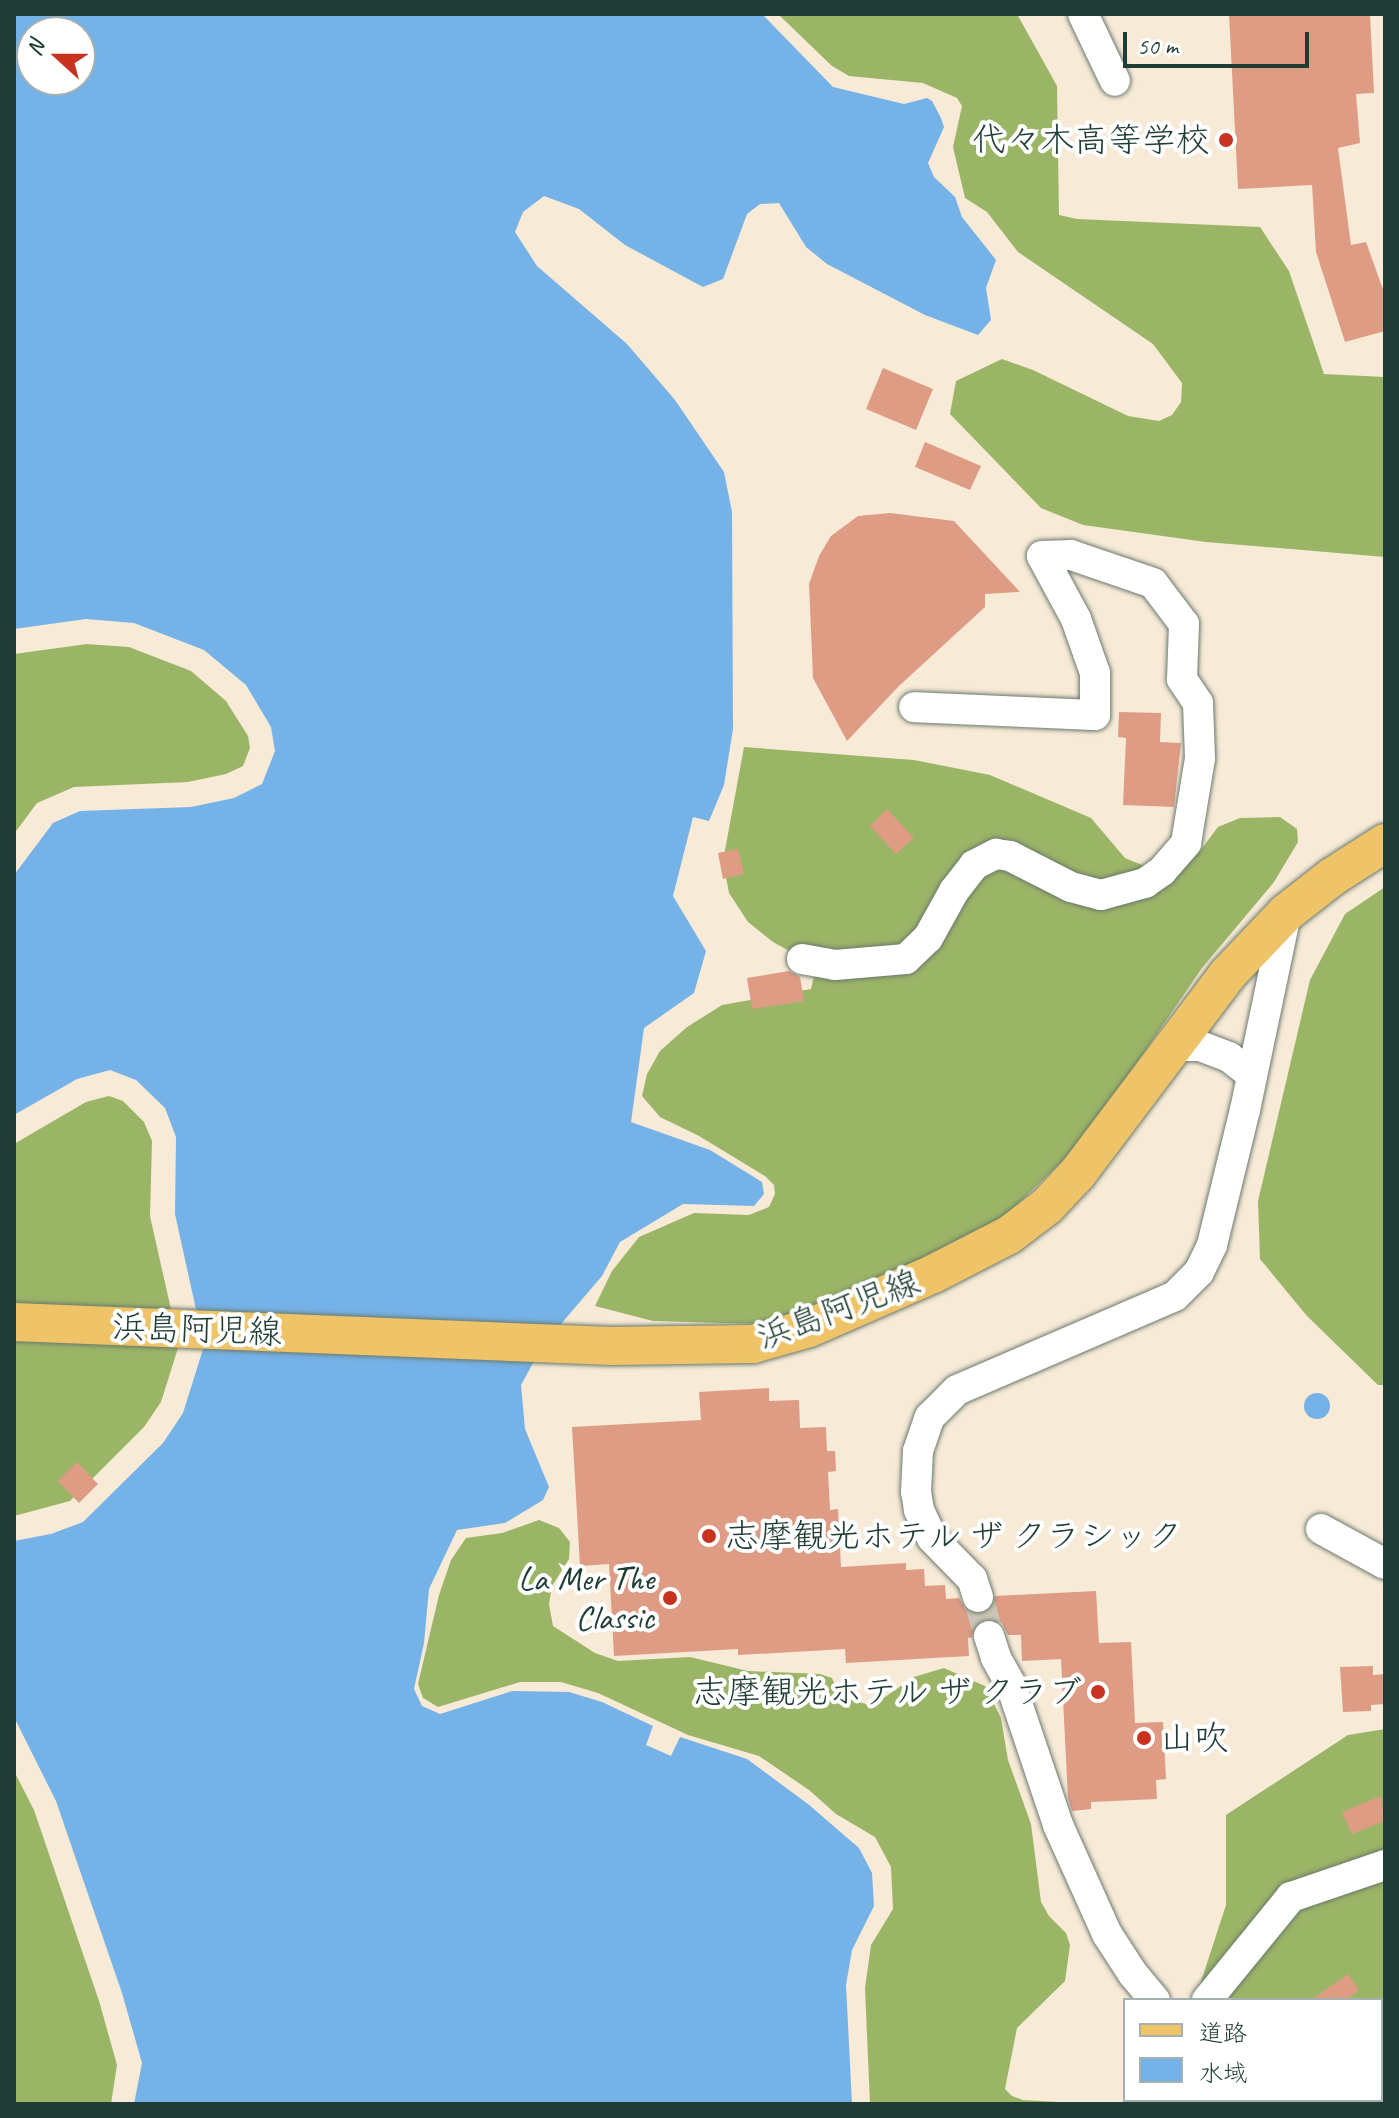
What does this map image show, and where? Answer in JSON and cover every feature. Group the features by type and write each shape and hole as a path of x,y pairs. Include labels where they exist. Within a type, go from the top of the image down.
{"main road":[{"name":"浜島阿児線","path":"14,1322 612,1346 753,1344 809,1328 933,1274 1009,1235 1047,1206 1078,1173 1227,975 1286,913 1332,877 1385,843"}],"street":[{"path":"1083,14 1115,81"},
{"path":"802,959 846,965 906,959 928,938 954,891 974,865 996,854 1010,856 1071,887 1101,895 1145,883 1162,871 1186,843 1200,758 1198,703 1182,679 1184,624 1153,583 1071,555 1042,556 1076,619 1095,673 1095,715 914,707"},
{"path":"978,1597 972,1579 932,1538 919,1510 916,1492 918,1451 930,1417 957,1390 1175,1296 1199,1272 1212,1245 1245,1110 1286,913"},
{"path":"1175,1046 1200,1046 1229,1057 1252,1075"},
{"path":"1321,1529 1385,1564"},
{"path":"989,1636 996,1658 1011,1685 1058,1825 1107,1934 1153,1998"},
{"path":"1209,1998 1291,1897 1385,1865"}],"green space":[{"path":"778,14 1017,14 1057,86 1059,215 1077,219 1260,227 1289,271 1324,374 1385,377 1385,557 1206,542 1083,525 1041,508 950,414 956,381 1002,359 1033,370 1128,416 1159,421 1172,415 1181,402 1182,383 1153,344 1018,252 987,212 965,198 953,147 962,106 957,98 923,83 849,76 832,66"},
{"path":"87,644 129,647 191,671 226,701 248,736 250,748 243,766 226,774 188,782 74,787 37,803 14,834 14,654"},
{"path":"744,747 914,760 990,775 1091,818 1125,858 1142,865 1168,866 1200,851 1218,827 1240,818 1280,817 1297,829 1298,842 1274,882 1202,968 1084,1140 996,1225 866,1296 763,1324 653,1321 595,1306 612,1271 639,1237 694,1213 749,1215 769,1207 775,1194 774,1185 765,1176 699,1136 660,1117 642,1096 647,1074 660,1051 687,1027 722,1005 811,989 814,976 811,963 773,942 748,922 729,893 723,861"},
{"path":"1385,887 1385,1385 1378,1385 1307,1316 1260,1259 1258,1201 1310,980 1345,914"},
{"path":"109,1096 123,1101 144,1122 152,1141 150,1216 179,1345 161,1402 144,1427 70,1501 14,1516 14,1144 86,1102"},
{"path":"539,1520 559,1528 570,1542 569,1559 552,1586 549,1604 553,1626 595,1653 618,1661 690,1657 748,1671 820,1674 832,1678 840,1696 872,1706 914,1677 944,1668 985,1686 1001,1718 1008,1760 1031,1824 1041,1902 1049,1916 1066,1933 1070,1945 1065,1981 1017,2028 1005,2089 1023,2100 1094,2104 870,2104 865,1988 871,1945 893,1909 891,1867 875,1837 836,1814 809,1790 759,1756 688,1735 598,1693 561,1682 520,1682 438,1707 423,1698 418,1684 439,1595 451,1560 466,1538 502,1533"},
{"path":"1385,1729 1383,2095 1383,1998 1196,1998 1226,1905 1226,1815 1348,1735"},
{"path":"14,1771 34,1810 99,2001 117,2065 111,2104 14,2104"},
{"path":"1254,2102 1381,2102 1255,2104"}],"water":[{"path":"14,14 762,14 833,87 904,104 927,98 932,101 944,127 928,163 934,177 955,197 962,217 996,260 986,288 991,320 978,335 925,315 827,264 806,247 779,203 760,204 747,214 723,279 703,287 625,245 579,209 544,196 523,212 515,232 537,266 627,344 675,400 724,472 732,512 733,729 724,785 709,821 693,817 673,896 706,951 694,993 644,1028 631,1122 710,1150 762,1182 764,1194 754,1206 683,1204 620,1242 602,1276 543,1345 521,1385 525,1429 549,1487 543,1500 505,1523 457,1530 429,1589 424,1643 414,1689 422,1706 440,1714 512,1691 569,1692 602,1702 653,1726 646,1745 671,1756 680,1737 747,1759 808,1804 859,1848 872,1873 874,1906 852,1950 846,1985 852,2104 134,2104 142,2063 122,1993 56,1801 14,1717 14,1541 51,1534 83,1522 163,1443 183,1413 204,1346 175,1214 176,1137 165,1108 136,1080 110,1070 77,1079 14,1115 14,875 53,823 80,811 191,807 234,798 262,784 275,751 271,727 246,685 204,650 134,623 86,619 14,629"},
{"path":"1317,1393 1326,1397 1330,1406 1326,1415 1317,1419 1308,1415 1304,1406 1308,1397"}],"building":[{"path":"1229,14 1370,14 1374,93 1356,94 1360,143 1338,148 1351,245 1366,242 1385,295 1385,331 1345,342 1316,252 1312,185 1238,189"},
{"path":"883,368 933,389 916,430 866,409"},
{"path":"925,442 981,466 970,490 915,467"},
{"path":"890,513 954,521 1020,592 985,594 985,607 899,686 847,741 813,678 809,584 819,556 831,536 858,516"},
{"path":"1119,712 1161,713 1160,742 1181,743 1174,807 1123,805 1126,738 1118,737"},
{"path":"887,809 914,838 896,854 870,826"},
{"path":"738,849 744,874 723,879 718,853"},
{"path":"789,971 800,977 804,1001 752,1009 747,978"},
{"name":"志摩観光ホテル ザ クラシック","path":"769,1388 769,1401 799,1400 800,1428 826,1427 827,1451 835,1451 836,1471 828,1472 830,1510 838,1509 841,1567 906,1563 906,1570 924,1569 925,1586 945,1585 946,1599 959,1598 966,1610 975,1615 991,1609 995,1596 1096,1591 1099,1643 1131,1642 1135,1723 1163,1722 1166,1779 1156,1780 1157,1799 1091,1802 1091,1809 1072,1811 1068,1798 1061,1659 1022,1661 1021,1635 1008,1635 1002,1623 994,1619 975,1625 972,1637 968,1638 969,1656 846,1663 845,1649 738,1655 738,1649 614,1656 609,1564 580,1566 572,1427 701,1420 699,1392"},
{"path":"77,1462 98,1484 79,1503 58,1481"},
{"path":"1373,1666 1373,1675 1385,1674 1385,1704 1371,1705 1371,1711 1343,1712 1340,1667"},
{"path":"1381,1796 1385,1821 1352,1834 1342,1812"},
{"path":"1348,1974 1359,1990 1349,1998 1314,1998"}],"tunnel":[{"path":"978,1597 989,1636"}],"place":[{"name":"代々木高等学校","path":"1226,140"},
{"name":"志摩観光ホテル ザ クラシック","path":"709,1536"},
{"name":"La Mer The Classic","path":"670,1598"},
{"name":"志摩観光ホテル ザ クラブ","path":"1098,1692"},
{"name":"山吹","path":"1144,1738"}]}
